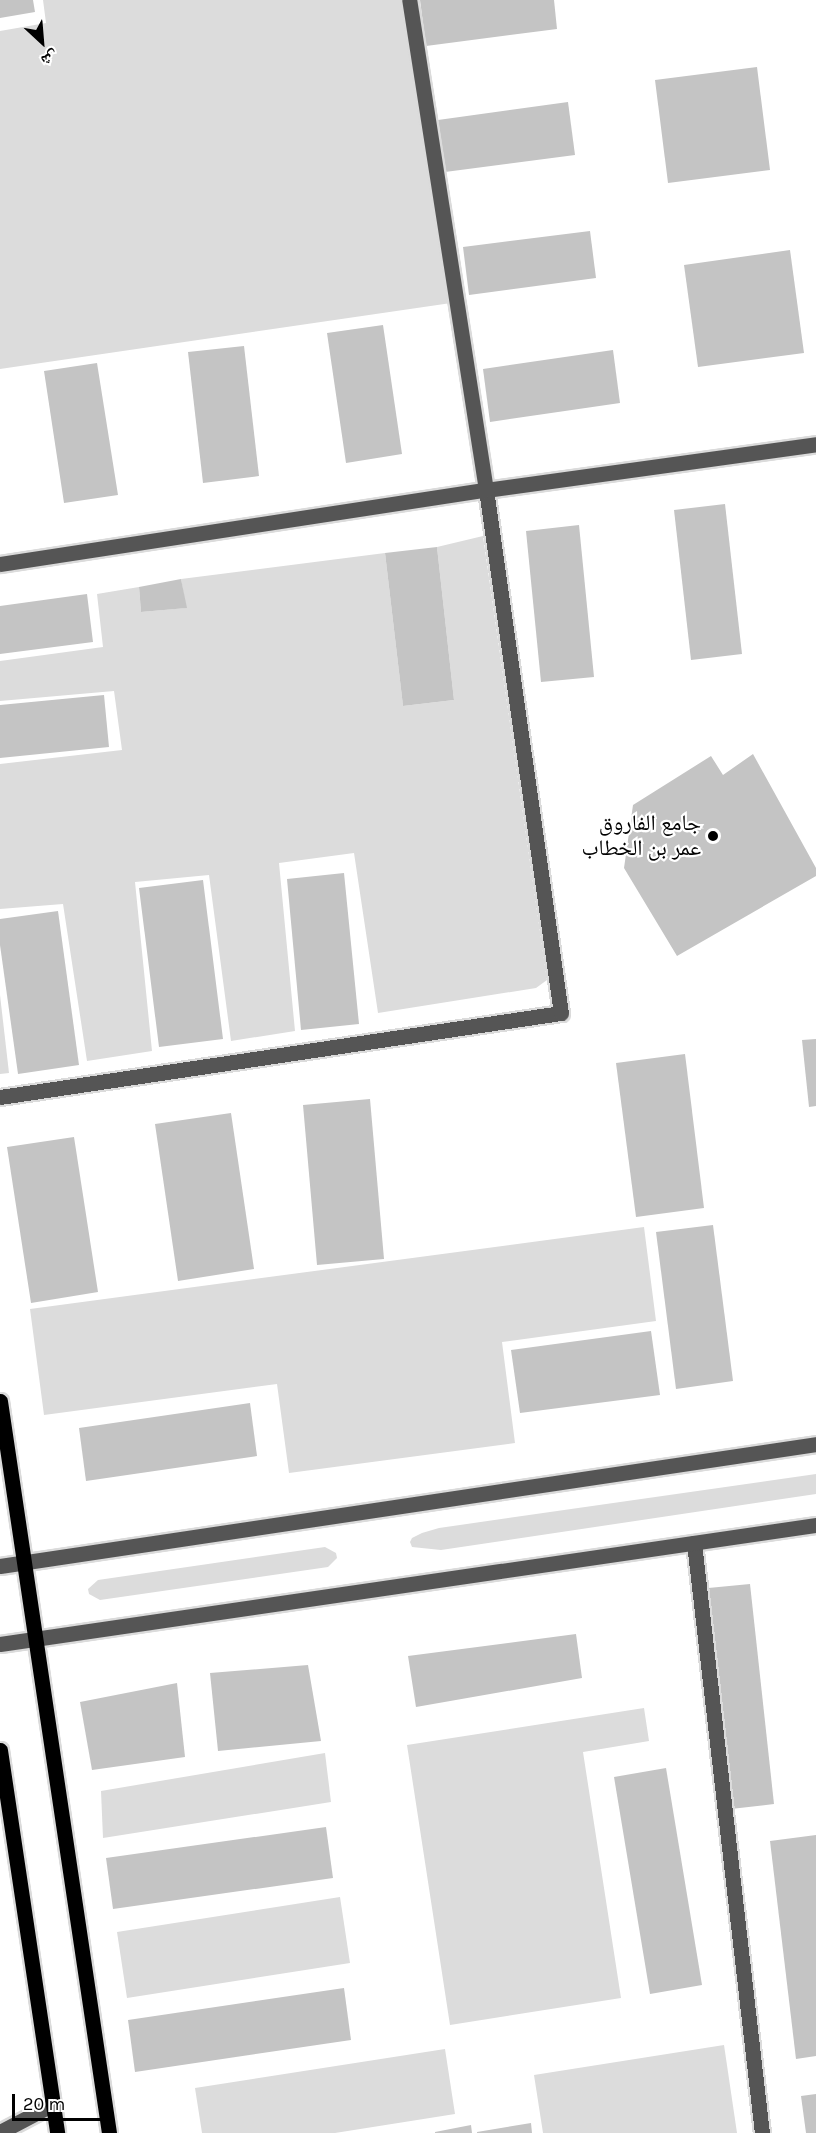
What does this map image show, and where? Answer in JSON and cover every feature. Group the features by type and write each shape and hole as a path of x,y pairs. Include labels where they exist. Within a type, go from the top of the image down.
{"main road":[{"path":"0,1401 109,2133"},
{"path":"0,1750 57,2133"}],"street":[{"path":"0,1097 561,1012 486,490 410,0"},
{"path":"0,564 486,490 816,444"},
{"path":"0,1566 816,1444"},
{"path":"0,1644 816,1525"},
{"path":"694,1543 762,2133"},
{"path":"0,2132 53,2104"}],"shaded area":[{"path":"43,0 410,0 458,302 0,369 0,31 46,23"},
{"path":"483,536 547,980 536,988 378,1013 354,853 279,863 295,1031 231,1041 209,875 135,882 152,1051 87,1061 63,904 0,909 0,764 122,750 114,691 0,701 0,661 103,647 97,594 139,587 141,612 186,608 181,579 385,553 403,706 454,700 437,547"},
{"path":"0,995 9,1073 0,1074"},
{"path":"644,1227 656,1321 502,1342 515,1443 289,1473 277,1384 44,1415 30,1309"},
{"path":"816,1474 816,1494 441,1550 412,1547 410,1542 412,1538 422,1533 439,1528"},
{"path":"325,1547 336,1553 337,1558 328,1567 100,1600 89,1594 88,1589 98,1580"},
{"path":"644,1708 649,1741 583,1752 621,1998 450,2025 407,1745"},
{"path":"325,1753 331,1802 103,1838 101,1791"},
{"path":"340,1897 350,1963 127,1998 117,1932"},
{"path":"724,2045 737,2133 543,2133 534,2075"},
{"path":"445,2049 455,2114 335,2133 202,2133 195,2088"}],"building":[{"path":"0,0 33,0 35,12 0,18"},
{"path":"420,0 554,0 557,29 426,46"},
{"path":"757,67 770,170 668,183 655,80"},
{"path":"568,102 575,155 445,172 438,120"},
{"path":"590,231 596,278 469,295 463,247"},
{"path":"790,250 804,353 698,367 684,265"},
{"path":"383,325 402,454 346,463 327,333"},
{"path":"244,346 259,476 203,483 188,352"},
{"path":"613,350 620,403 490,422 483,369"},
{"path":"97,363 118,495 64,503 44,371"},
{"path":"725,504 742,654 691,660 674,510"},
{"path":"579,525 594,677 541,682 526,531"},
{"path":"437,547 454,700 403,706 385,553"},
{"path":"181,579 187,608 141,612 139,587"},
{"path":"87,594 93,642 0,654 0,606"},
{"path":"104,695 109,747 0,758 0,705"},
{"name":"جامع الفاروق عمر بن الخطاب","path":"753,754 816,868 816,876 677,956 624,868 633,805 711,756 723,775"},
{"path":"344,873 359,1024 301,1030 287,879"},
{"path":"203,880 223,1039 159,1047 139,888"},
{"path":"58,911 79,1065 18,1074 0,945 0,919"},
{"path":"816,1039 816,1106 809,1107 802,1040"},
{"path":"685,1054 704,1208 636,1217 616,1063"},
{"path":"370,1099 384,1259 317,1265 303,1105"},
{"path":"231,1113 254,1269 178,1281 155,1124"},
{"path":"74,1137 98,1292 31,1303 7,1147"},
{"path":"713,1225 733,1381 676,1389 656,1232"},
{"path":"651,1331 660,1395 520,1413 511,1350"},
{"path":"250,1403 257,1456 86,1481 79,1428"},
{"path":"750,1584 774,1804 722,1810 698,1589"},
{"path":"576,1634 582,1678 416,1707 408,1656"},
{"path":"308,1665 321,1741 218,1751 210,1673"},
{"path":"177,1683 185,1757 92,1770 80,1702"},
{"path":"666,1768 702,1985 650,1994 614,1777"},
{"path":"326,1827 333,1878 113,1909 106,1858"},
{"path":"816,1835 816,2056 796,2059 770,1841"},
{"path":"344,1988 351,2040 135,2072 128,2020"},
{"path":"816,2094 816,2133 806,2133 801,2096"},
{"path":"531,2123 532,2133 477,2133 477,2132"},
{"path":"471,2125 472,2133 435,2133 435,2132"}],"place":[{"name":"جامع الفاروق عمر بن الخطاب","path":"713,836"}]}
